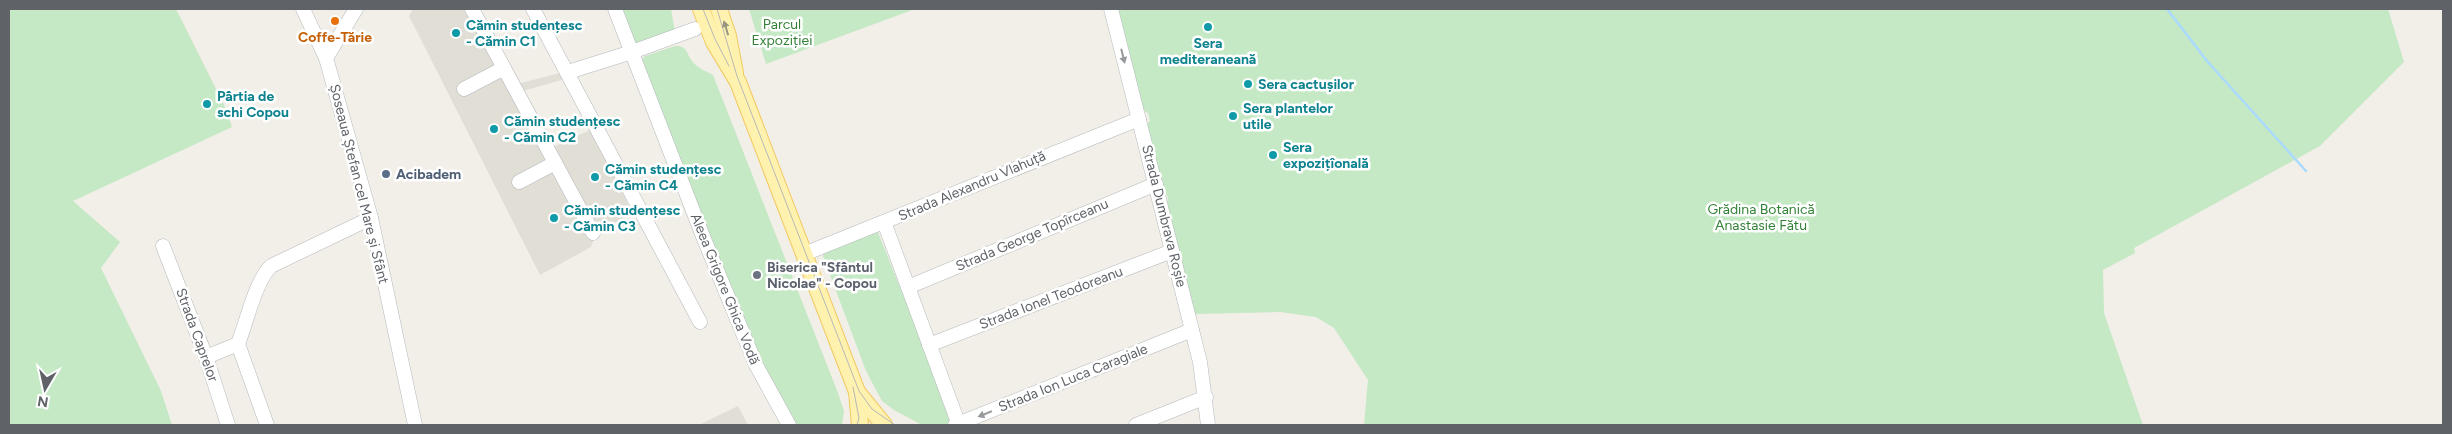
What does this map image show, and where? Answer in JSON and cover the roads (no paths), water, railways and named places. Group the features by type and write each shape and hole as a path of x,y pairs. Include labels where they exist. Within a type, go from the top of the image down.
{"main road":[{"path":"701,9 714,42 738,82"},
{"path":"719,9 728,36 738,82 857,392 860,425"},
{"path":"857,392 884,425"}],"street":[{"name":"Șoseaua Ștefan cel Mare și Sfânt","path":"304,9 326,58 371,218 414,425"},
{"path":"326,58 356,9"},
{"path":"472,9 593,233"},
{"path":"533,9 700,322"},
{"name":"Aleea Grigore Ghica Vodă","path":"615,9 702,234 756,365 789,425"},
{"name":"Strada Dumbrava Roșie","path":"1111,9 1192,330 1206,397 1208,425"},
{"path":"568,72 632,52 695,29"},
{"path":"464,89 504,68"},
{"name":"Strada Alexandru Vlahuță","path":"804,254 1139,119"},
{"path":"519,182 555,163"},
{"name":"Strada George Topîrceanu","path":"908,287 1156,184"},
{"path":"267,425 238,344 260,287 261,276 271,266 371,218"},
{"path":"884,222 958,425"},
{"name":"Strada Caprelor","path":"163,246 206,358 228,425"},
{"name":"Strada Ionel Teodoreanu","path":"929,345 1172,251"},
{"name":"Strada Ion Luca Caragiale","path":"958,425 1192,330"},
{"path":"206,358 238,344"},
{"path":"1136,425 1206,397"}],"waterway":[{"path":"2167,9 2207,61 2306,171"}],"tram line":[{"path":"703,9 715,39 729,66"},
{"path":"717,9 737,76 859,391 872,409 895,425"},
{"path":"853,387 859,418 857,425"}],"place":[{"name":"Coffe-Tărie","path":"335,21"},
{"name":"Sera mediteraneană","path":"1208,27"},
{"name":"Cămin studențesc - Cămin C1","path":"456,33"},
{"name":"Sera cactușilor","path":"1248,84"},
{"name":"Pârtia de schi Copou","path":"207,104"},
{"name":"Sera plantelor utile","path":"1233,116"},
{"name":"Cămin studențesc - Cămin C2","path":"494,129"},
{"name":"Sera expozițîonală","path":"1273,155"},
{"name":"Acibadem","path":"386,174"},
{"name":"Cămin studențesc - Cămin C4","path":"595,177"},
{"name":"Cămin studențesc - Cămin C3","path":"554,218"},
{"name":"Biserica \"Sfântul Nicolae\" - Copou","path":"757,275"}],"park label":[{"name":"Parcul Expoziției","path":"782,32"},
{"name":"Grădina Botanică Anastasie Fătu","path":"1761,217"}]}
